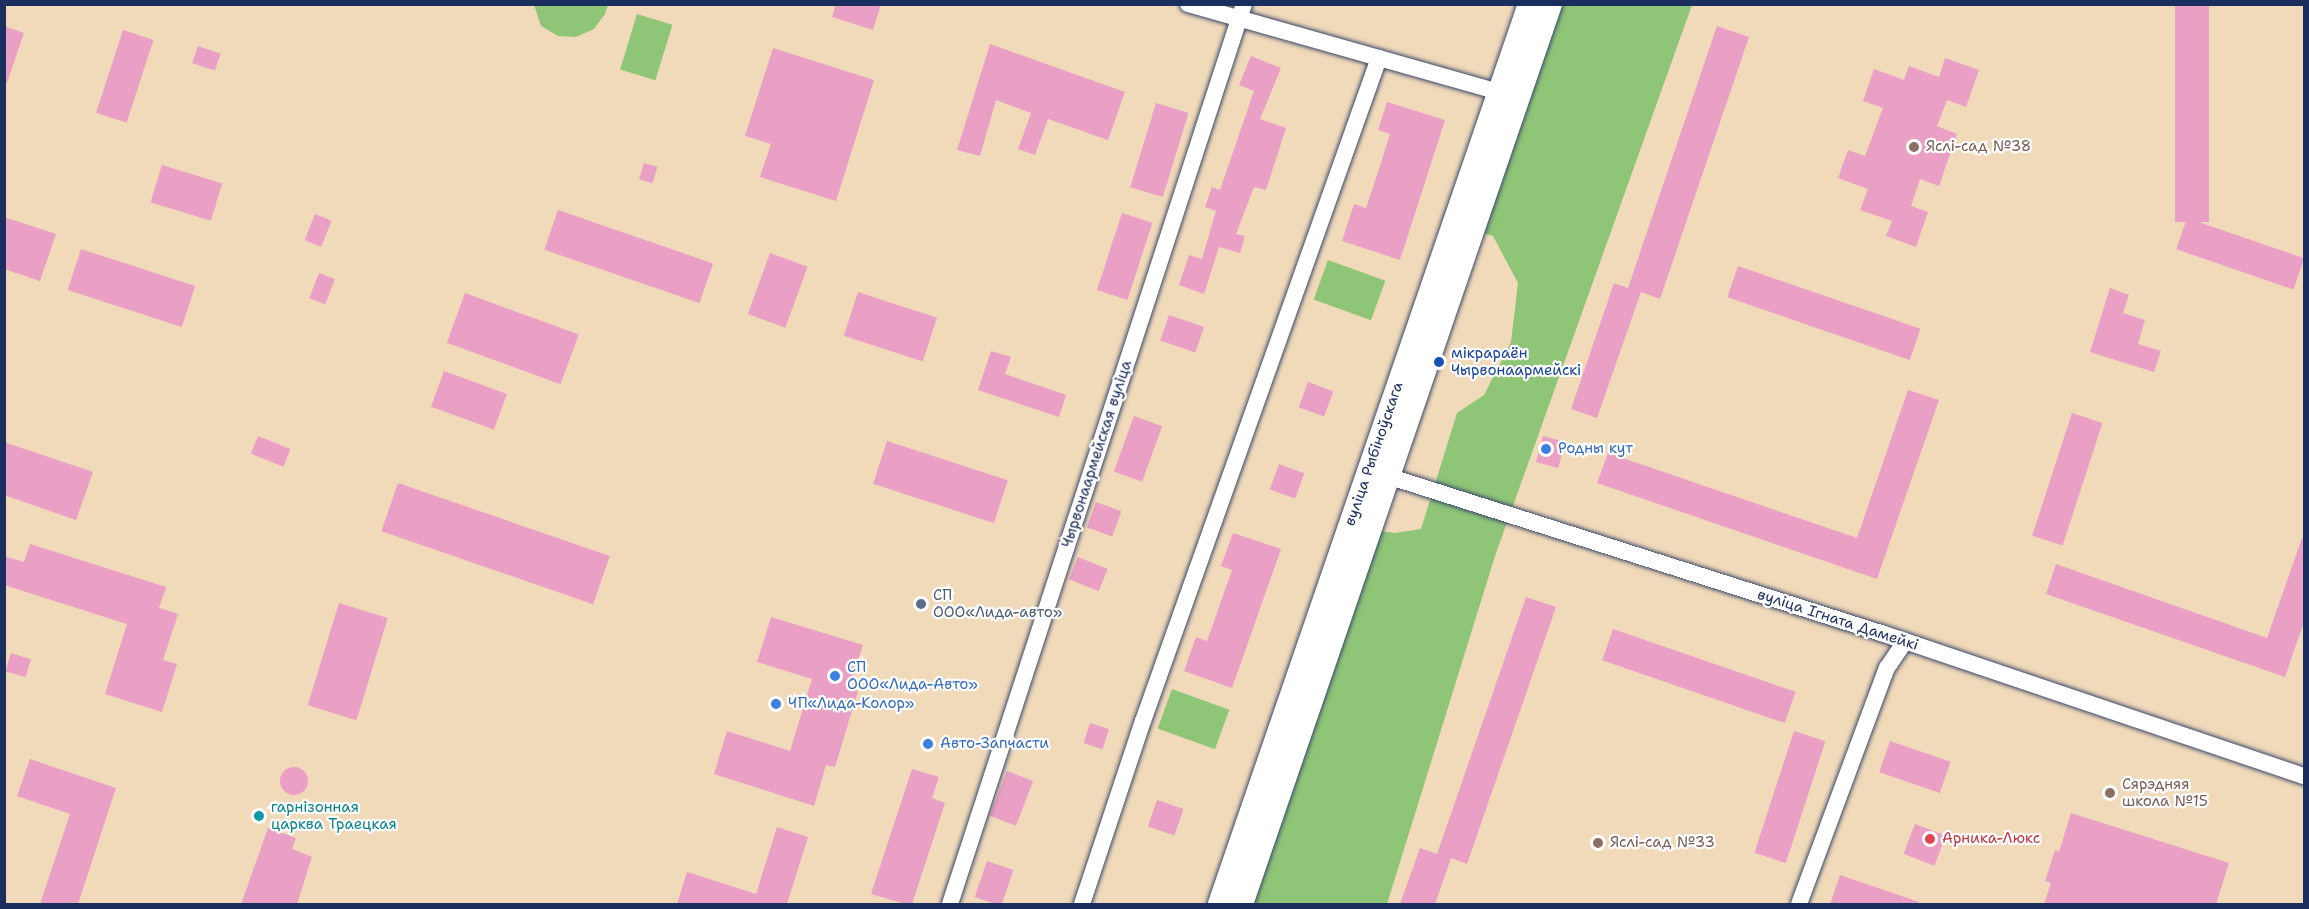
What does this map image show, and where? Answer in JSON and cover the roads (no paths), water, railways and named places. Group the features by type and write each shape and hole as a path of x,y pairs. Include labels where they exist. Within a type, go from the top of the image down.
{"main road":[{"name":"вуліца Рыбіноўскага","path":"1241,904 1378,473 1393,400 1530,4"},
{"name":"вуліца Рыбіноўскага","path":"1220,904 1550,4"}],"street":[{"path":"1188,4 1241,12 1379,58 1499,92"},
{"name":"Чырвонаармейская вуліца","path":"950,904 1241,12"},
{"path":"1082,904 1143,721 1379,58"},
{"name":"вуліца Ігната Дамейкі","path":"1378,473 1905,641 2304,776"},
{"path":"1800,904 1887,668 1905,641"}],"place":[{"name":"Яслі-сад №38","path":"1914,147"},
{"name":"мікрараён Чырвонаармейскі","path":"1439,362"},
{"name":"Родны кут","path":"1546,449"},
{"name":"СП ООО«Лида-авто»","path":"921,604"},
{"name":"СП ООО«Лида-Авто»","path":"835,676"},
{"name":"ЧП«Лида-Колор»","path":"776,704"},
{"name":"Авто-Запчасти","path":"928,744"},
{"name":"Сярэдняя школа №15","path":"2110,793"},
{"name":"гарнізонная царква Траецкая","path":"259,816"},
{"name":"Арника-Люкс","path":"1930,839"},
{"name":"Яслі-сад №33","path":"1598,843"}]}
